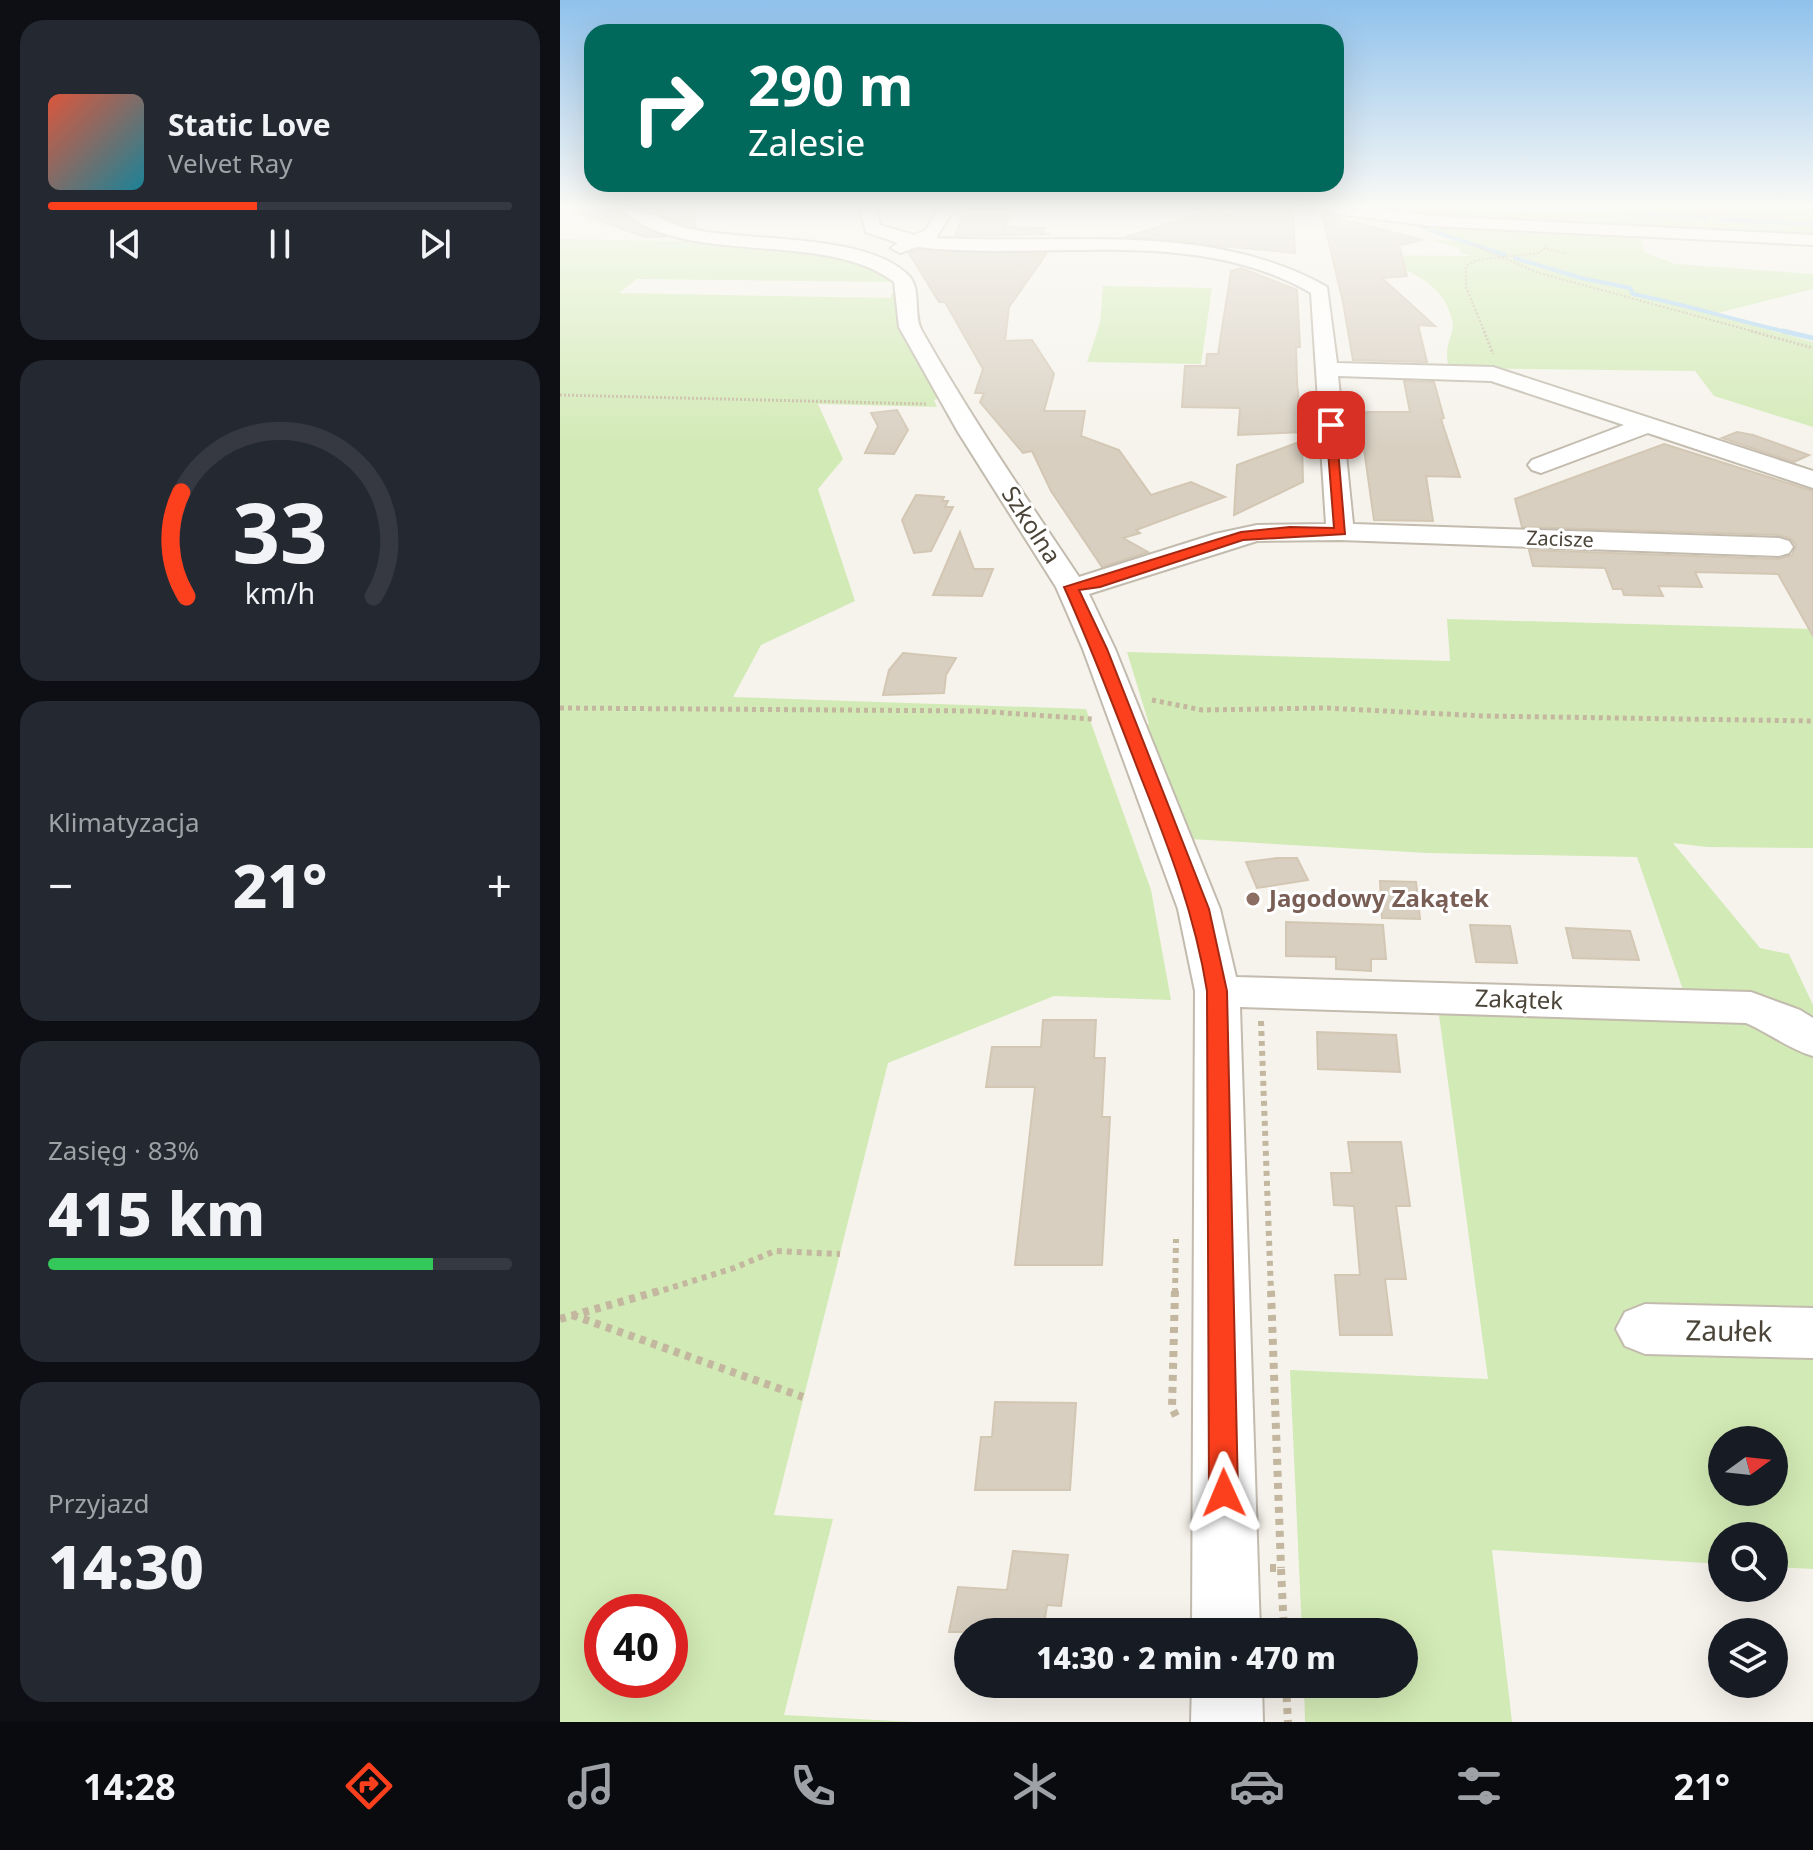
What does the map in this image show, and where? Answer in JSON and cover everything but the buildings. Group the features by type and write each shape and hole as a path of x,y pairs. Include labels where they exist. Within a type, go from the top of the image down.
{"street":[{"name":"Szkolna","path":"903,288 905,318 952,402 1071,587 1111,712 1238,991 1226,1618"},
{"path":"1317,288 1320,291 1339,520"},
{"path":"1326,369 1475,373 1511,379 1813,480"},
{"path":"1541,465 1574,450 1649,425"},
{"path":"1227,530 1294,511 1339,520"},
{"path":"1071,587 1095,584 1247,535 1290,531 1339,520"},
{"name":"Zacisze","path":"1339,520 1779,547"},
{"name":"Zakątek","path":"1238,991 1751,1008 1784,1021 1813,1040"},
{"name":"Zaułek","path":"1645,1329 1813,1333"},
{"path":"1227,1698 1227,1722"}],"path":[{"path":"1468,288 1494,356 1475,373"},
{"path":"1595,288 1813,348"},
{"path":"560,395 760,398 891,404 952,402"},
{"path":"560,708 1111,712 1143,699 1202,710 1325,708 1485,716 1813,721"},
{"path":"1238,991 1281,1568"},
{"path":"560,1319 734,1268 775,1251 840,1254"},
{"path":"571,1314 803,1397"},
{"path":"1287,1698 1288,1722"}],"green space":[{"path":"560,288 625,288 619,293 891,298 892,293 899,292 898,306 904,334 941,398 934,400 937,407 818,404 843,459 818,489 855,601 761,645 733,697 1086,709 1151,890 1171,1000 1054,996 888,1063 774,1515 833,1519 784,1715 913,1722 560,1722"},
{"path":"1103,288 1212,288 1201,364 1087,362 1100,323"},
{"path":"1433,288 1813,288 1714,314 1813,342 1813,427 1714,396 1695,371 1449,368 1447,352 1453,325 1440,295"},
{"path":"1447,619 1813,629 1813,848 1707,847 1673,843 1760,948 1789,954 1813,1005 1813,1569 1788,1568 1788,1522 1708,1522 1708,1563 1492,1550 1512,1722 1305,1722 1304,1698 1418,1698 1418,1618 1301,1618 1290,1370 1488,1379 1439,1015 1691,1013 1637,857 1427,853 1190,839 1142,726 1149,724 1127,652 1450,661"}],"waterway":[{"path":"1630,288 1633,294 1785,331"},
{"path":"1785,331 1813,338"},
{"path":"1785,331 1791,333"}],"place":[{"name":"Jagodowy Zakątek","path":"1253,899"}],"route":[{"path":"1224,1493 1217,991 1210,947 1163,809 1071,587 1095,584 1241,536 1290,531 1340,532 1331,425"}]}
